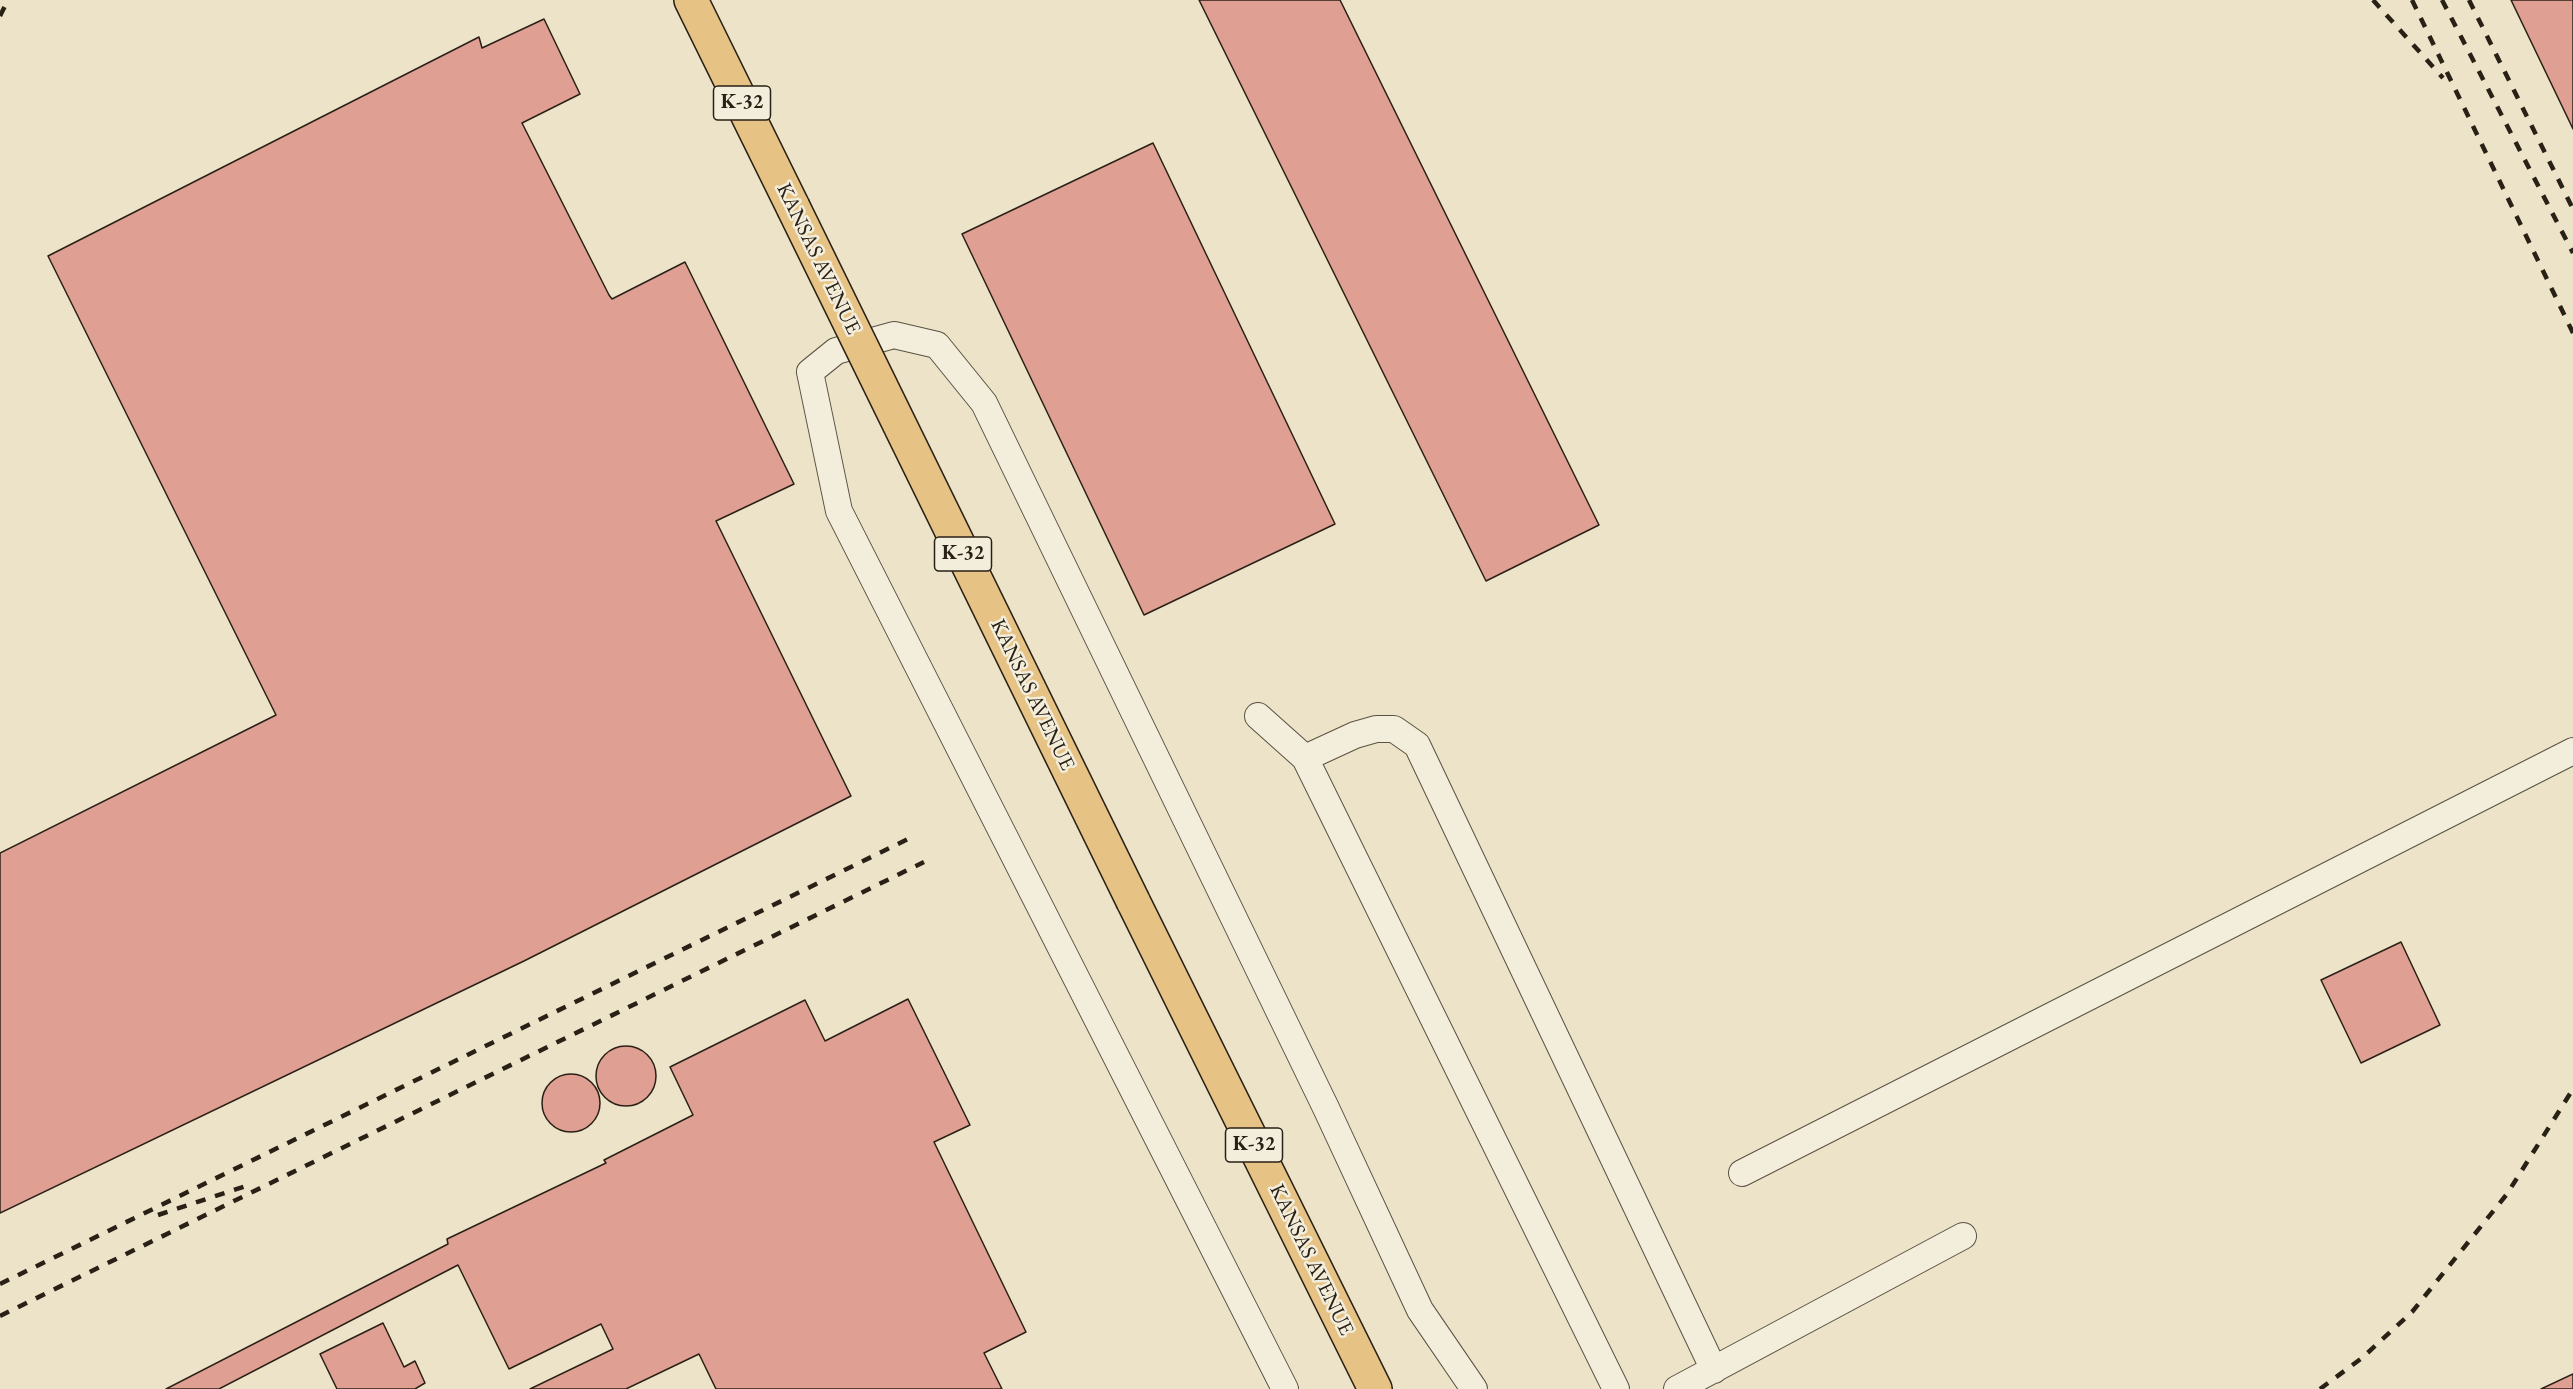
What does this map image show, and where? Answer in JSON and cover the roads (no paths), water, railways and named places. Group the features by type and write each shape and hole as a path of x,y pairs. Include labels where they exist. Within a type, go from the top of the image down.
{"main road":[{"name":"KANSAS AVENUE","path":"691,0 1375,1389"}],"lane":[{"path":"1286,1389 839,511 810,372 836,351 894,334 937,345 984,403 1321,1097 1420,1310 1474,1389"},
{"path":"1258,716 1305,758 1617,1389"},
{"path":"1305,758 1354,735 1376,729 1394,729 1417,745 1714,1370"},
{"path":"1742,1173 2573,751"},
{"path":"1677,1389 1964,1236"}],"railway":[{"path":"0,16 8,0"},
{"path":"2373,0 2443,78"},
{"path":"2412,0 2573,333"},
{"path":"2442,0 2573,253"},
{"path":"2469,0 2573,209"},
{"path":"0,1284 910,838"},
{"path":"0,1316 924,862"},
{"path":"2320,1389 2362,1358 2412,1312 2507,1194 2573,1089"},
{"path":"158,1215 252,1184"}]}
